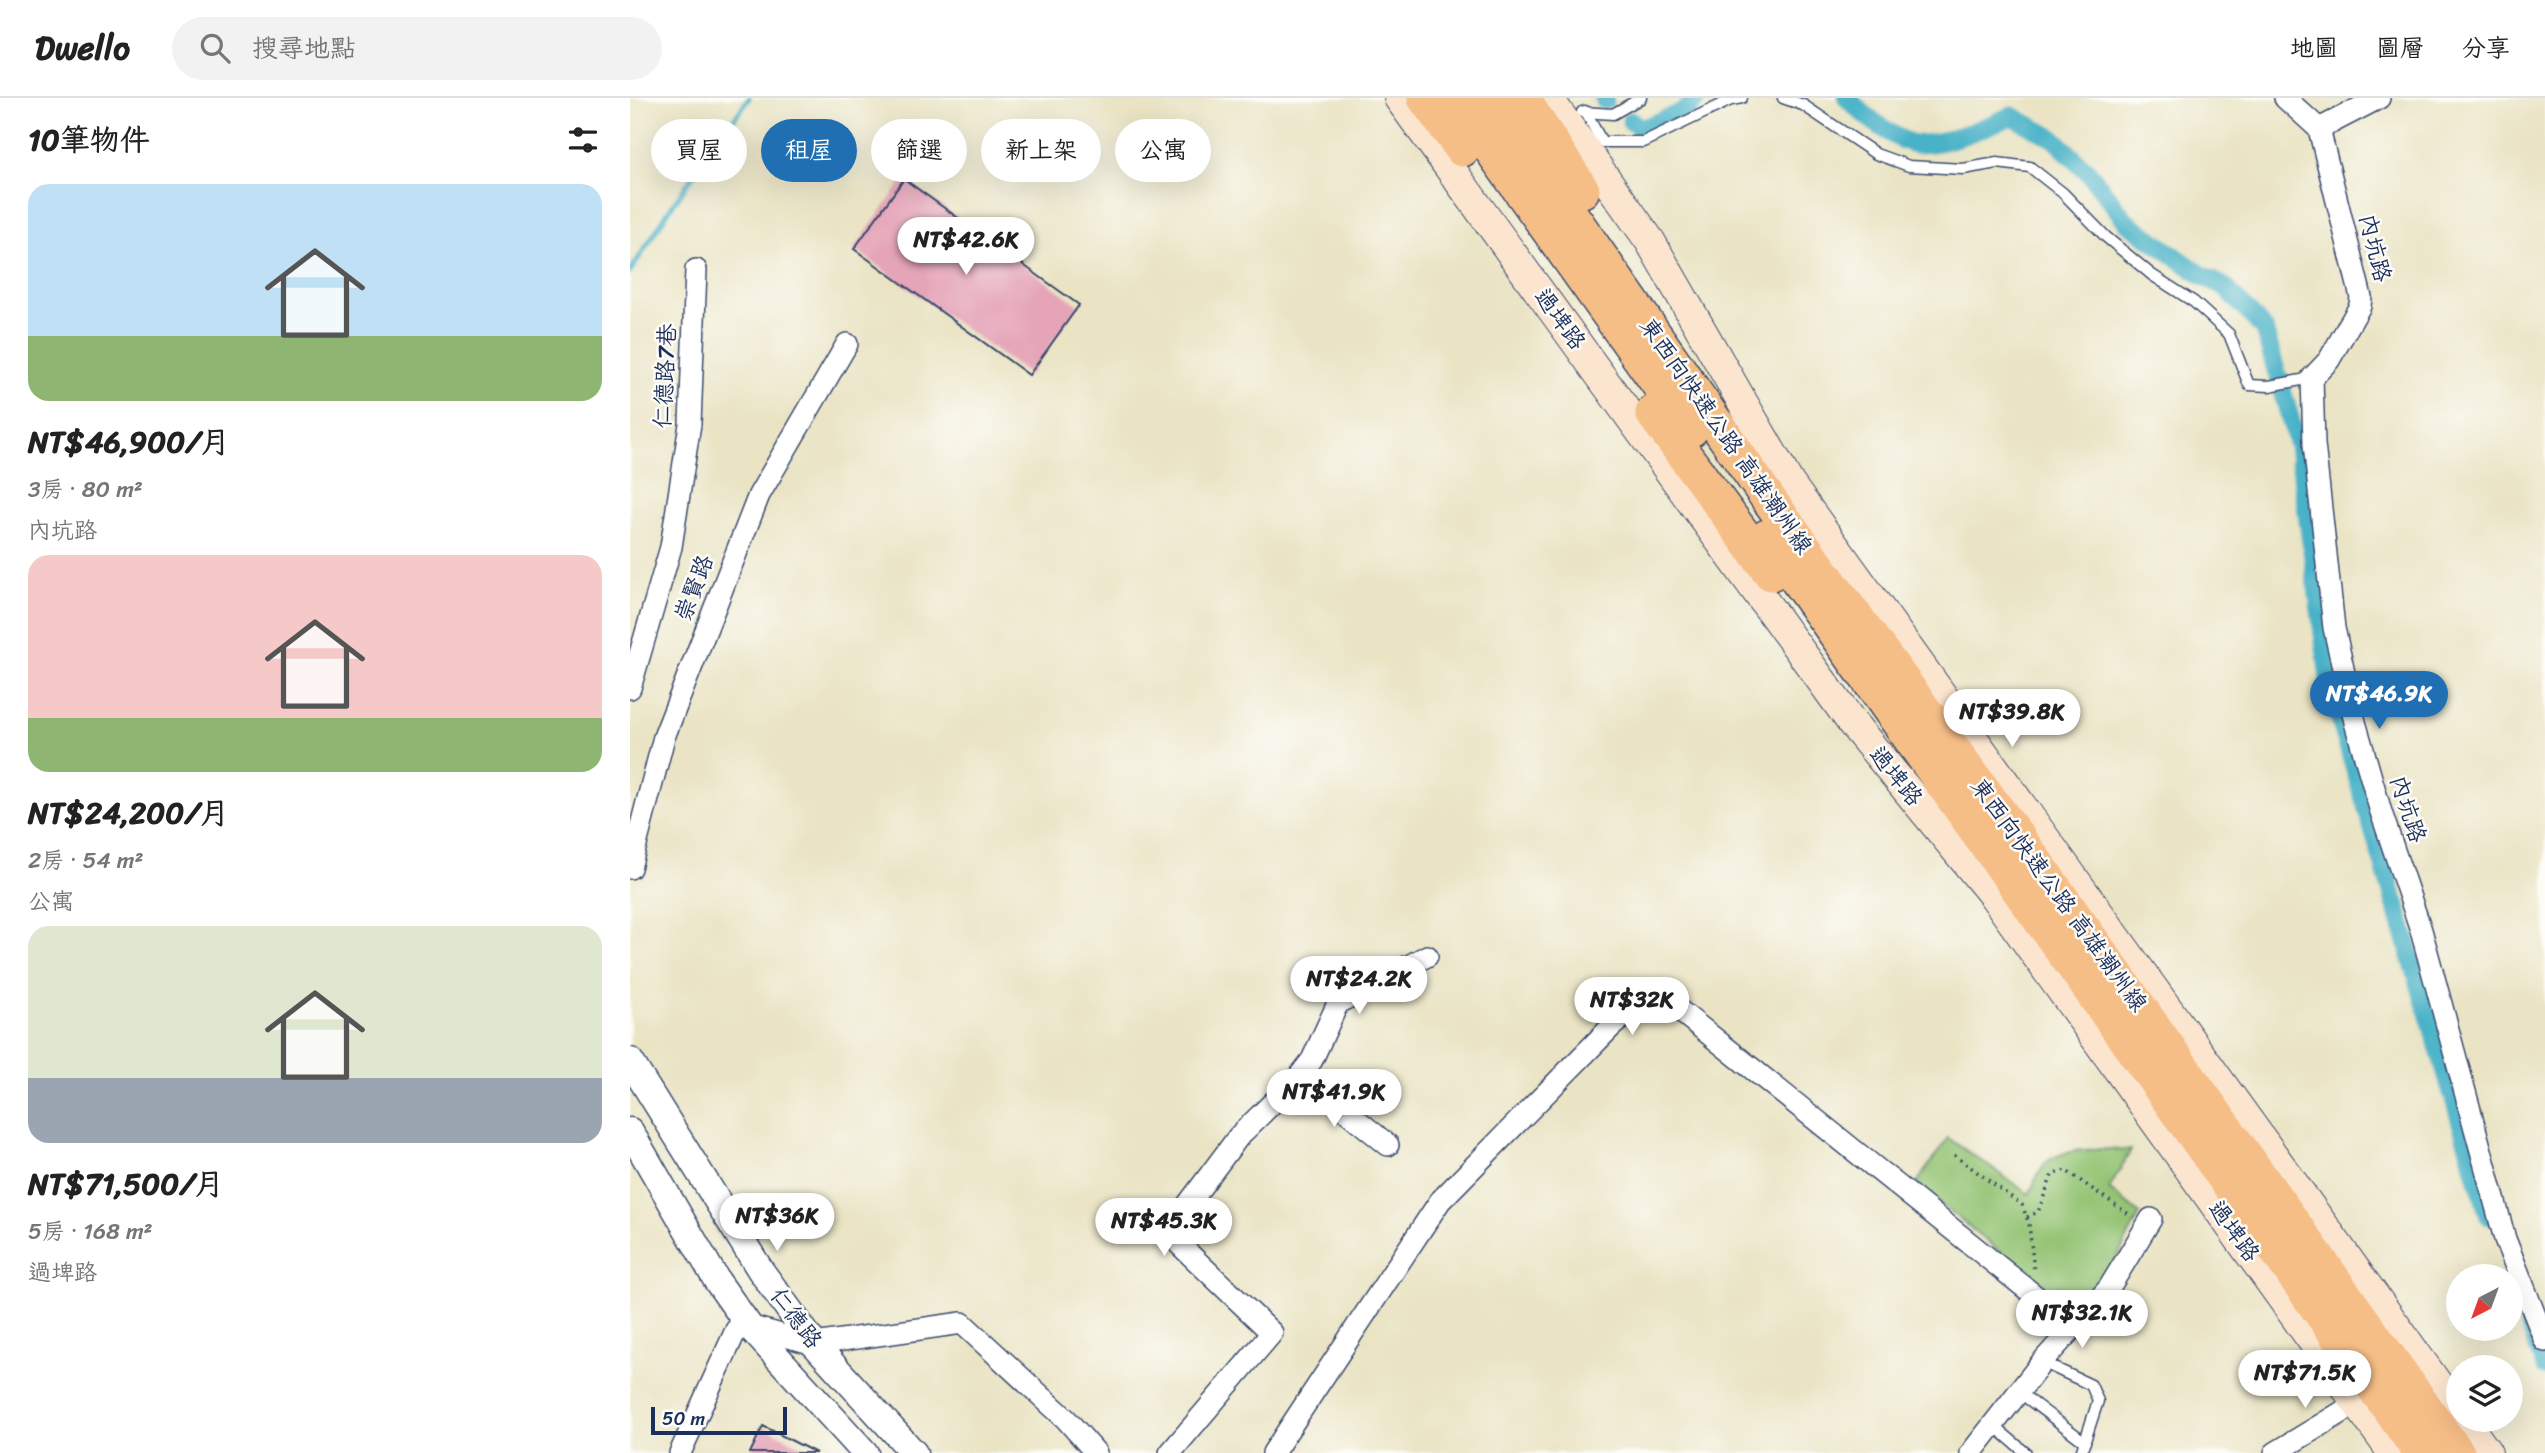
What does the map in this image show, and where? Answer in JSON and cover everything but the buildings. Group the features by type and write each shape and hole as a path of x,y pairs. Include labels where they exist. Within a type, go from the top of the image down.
{"highway":[{"path":"1425,98 1733,523 1870,704 2012,883"},
{"name":"東西向快速公路 高雄潮州線","path":"1455,98 2012,883 2421,1453"},
{"name":"東西向快速公路 高雄潮州線","path":"1489,98 1768,498 2038,865 2457,1453"},
{"path":"1521,98 1628,259 1752,459 1768,498"}],"main road":[{"name":"過埤路","path":"1399,98 1853,724 1994,896 2393,1453"},
{"path":"1564,107 1650,241 1790,483 2446,1396"},
{"path":"2472,1432 2487,1453"}],"street":[{"path":"2285,98 2319,128 2379,98"},
{"name":"內坑路","path":"2319,128 2361,297 2360,306 2329,360 2312,378 2314,444 2334,628 2355,722 2381,812 2421,930 2505,1239 2545,1341"},
{"name":"仁德路7巷","path":"630,688 671,547 690,424 696,270"},
{"name":"崇賢路","path":"630,868 664,737 759,495 847,344"},
{"path":"1170,1453 1272,1333 1180,1245 1171,1227 1239,1136 1298,1078 1312,1060 1338,1003 1427,956"},
{"path":"1273,1453 1440,1201 1611,1027 1651,994 1664,998 2074,1328"},
{"name":"仁德路","path":"630,1061 751,1258 814,1344 914,1453"},
{"path":"1298,1078 1321,1084 1341,1107 1388,1144"},
{"name":"仁德路","path":"630,1131 717,1280 748,1326 865,1453"},
{"path":"1971,1453 2042,1363 2109,1289 2149,1223"},
{"path":"680,1453 736,1330 748,1326 814,1344 962,1323 1066,1419 1096,1453"},
{"path":"2275,1453 2357,1403"}],"lane":[{"path":"1564,107 1613,114 1641,98"},
{"path":"1564,107 1602,142 1643,142 1731,100 1742,98"},
{"path":"1783,98 1803,105 1876,154 1909,166 1963,169 1997,163 2030,167 2063,193 2115,245 2152,275 2194,302 2229,334 2249,385 2269,386 2312,378"},
{"path":"2019,1392 2083,1448 2098,1401 2096,1392 2091,1385 2042,1363"},
{"path":"1993,1425 2026,1453"}],"path":[{"path":"1954,1156 2022,1205 2027,1217 2036,1280 2030,1292"},
{"path":"2027,1217 2038,1212 2052,1175 2065,1170 2149,1223"}],"green space":[{"path":"1948,1138 2029,1194 2045,1164 2053,1158 2074,1151 2131,1150 2109,1189 2140,1214 2106,1279 2077,1299 2057,1286 2049,1291 1916,1184"}],"waterway":[{"path":"630,272 673,204 749,98"},
{"path":"1631,121 1641,129 1685,111 1697,98"},
{"path":"1847,98 1880,126 1910,143 1930,143 1954,138 2012,116 2053,138 2088,172 2127,222 2203,276 2225,287 2264,329 2298,445 2330,686 2489,1216"},
{"path":"2529,1324 2545,1366"}]}
